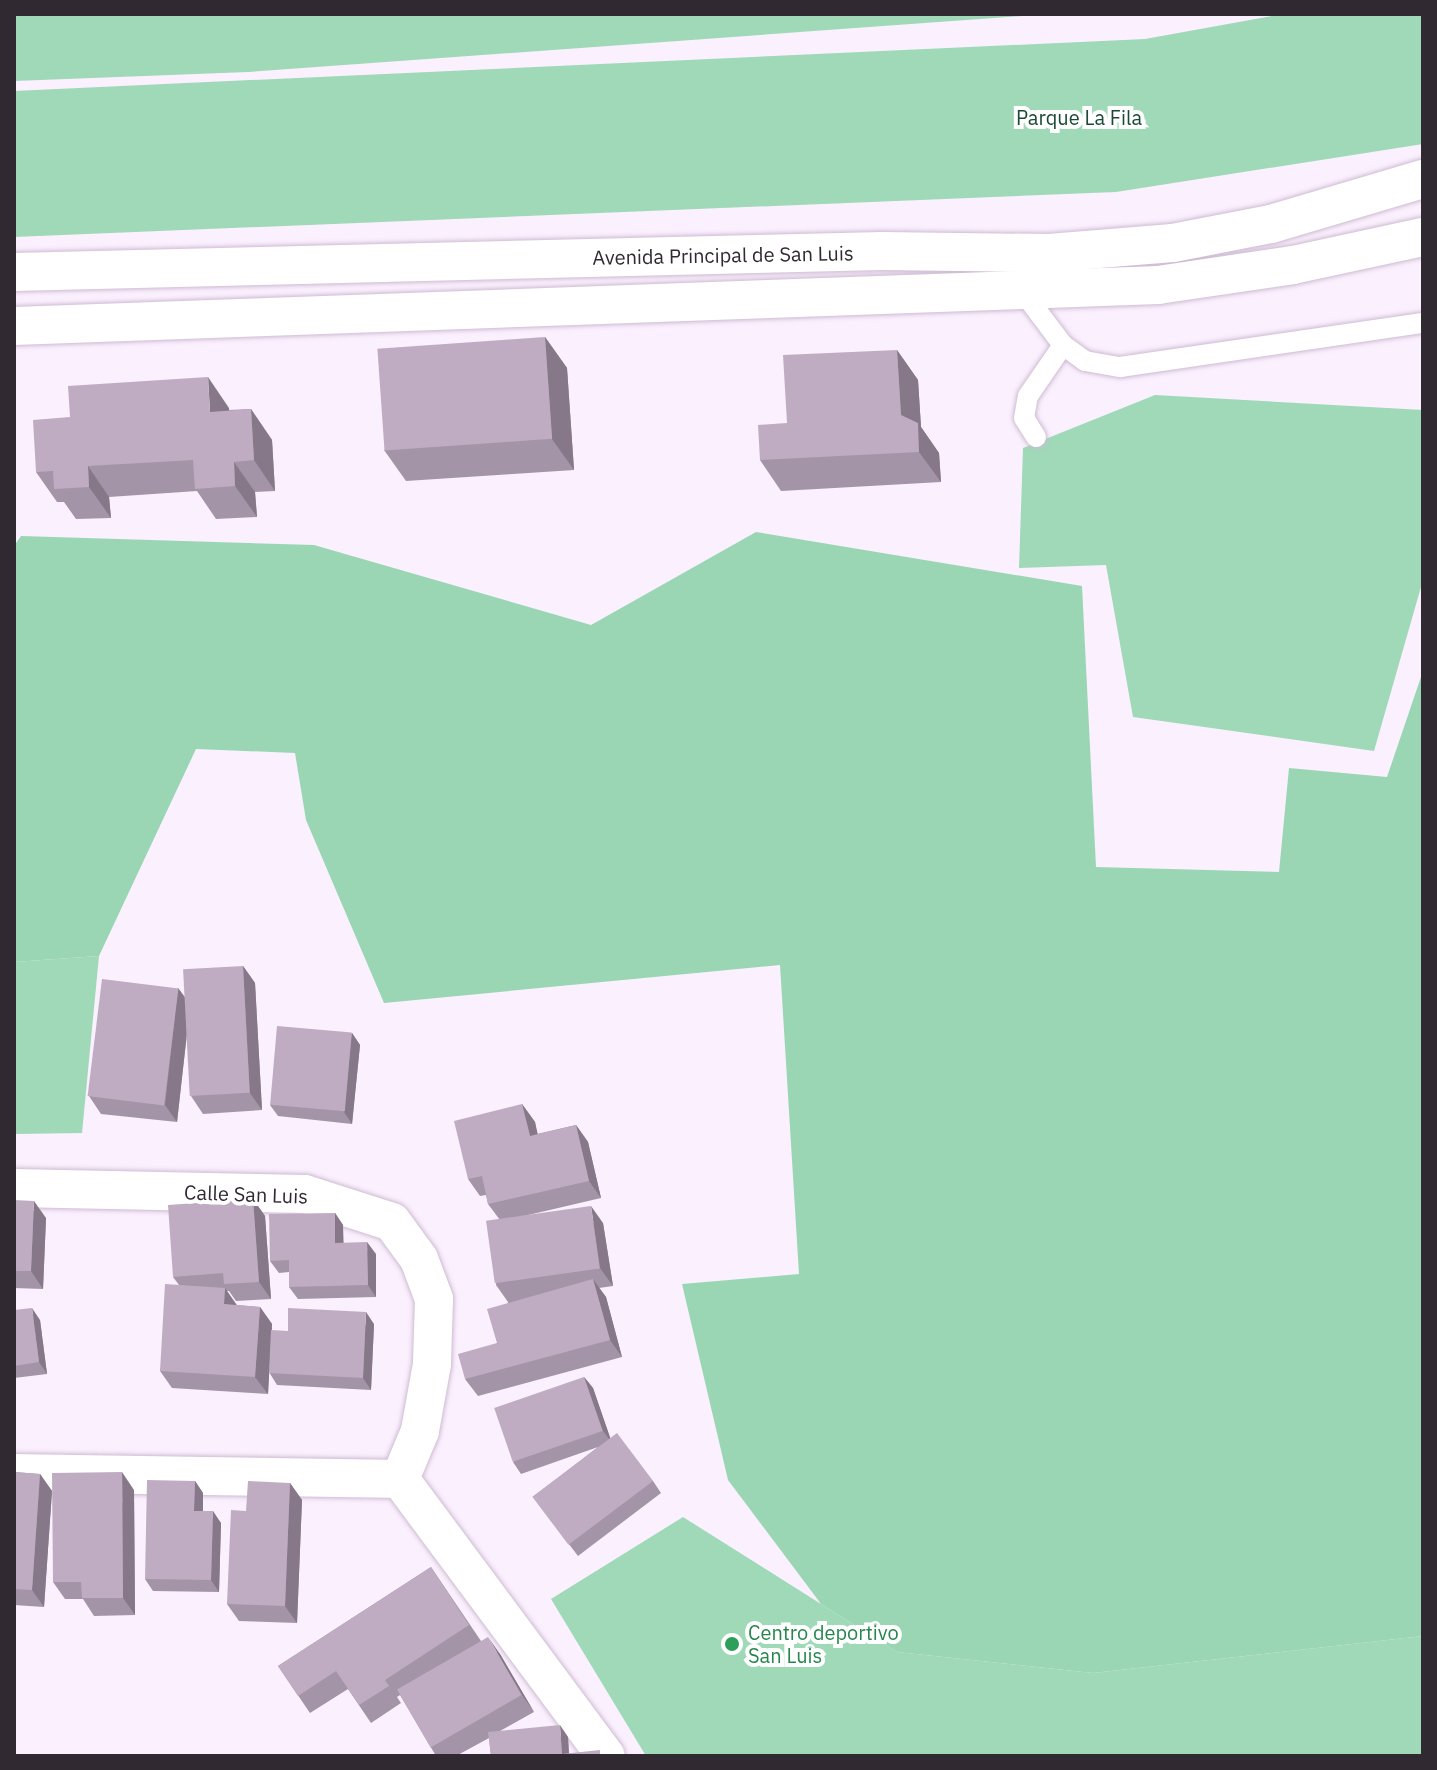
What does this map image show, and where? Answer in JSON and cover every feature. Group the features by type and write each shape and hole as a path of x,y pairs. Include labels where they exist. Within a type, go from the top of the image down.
{"street":[{"name":"Avenida Principal de San Luis","path":"14,272 882,251 1049,253 1173,243 1271,224 1419,182"},
{"path":"14,326 1158,285 1293,265 1423,237"},
{"name":"Calle San Luis","path":"14,1188 305,1194 392,1222 419,1259 434,1299 432,1364 420,1431 400,1479"},
{"path":"14,1473 400,1479 606,1756"}],"lane":[{"path":"1023,292 1063,345 1085,361 1120,367 1423,323"},
{"path":"1036,437 1024,418 1028,396 1063,345"}],"green space":[{"path":"14,14 1049,14 248,72 14,81"},
{"name":"Parque La Fila","path":"1283,14 1423,14 1423,144 1116,192 14,237 14,91 1145,39"},
{"path":"1155,395 1423,410 1423,580 1374,751 1133,717 1106,565 1019,568 1023,448"},
{"path":"756,532 1082,586 1096,867 1279,872 1289,768 1387,777 1423,671 1423,1636 1093,1673 897,1652 821,1604 728,1480 682,1284 799,1274 780,965 384,1003 306,820 295,753 196,749 99,956 14,962 14,546 21,536 314,545 591,625"},
{"path":"99,956 82,1133 14,1134 14,962"},
{"name":"Centro deportivo San Luis","path":"683,1517 897,1652 1093,1673 1423,1636 1423,1756 646,1756 551,1599"}],"building":[{"path":"545,337 552,439 385,450 377,349"},
{"path":"897,350 901,415 918,423 919,452 760,460 758,425 787,423 783,355"},
{"path":"208,377 210,412 251,409 254,460 234,462 235,486 195,489 193,460 88,466 89,487 54,489 53,471 36,472 33,420 70,417 68,386"},
{"path":"243,966 250,1093 190,1096 183,969"},
{"path":"102,979 178,988 164,1106 88,1096"},
{"path":"277,1026 352,1033 345,1111 270,1105"},
{"path":"522,1104 530,1136 576,1125 589,1181 488,1204 482,1176 468,1179 454,1121"},
{"path":"253,1199 259,1282 224,1284 223,1273 173,1277 168,1205"},
{"path":"14,1200 34,1201 31,1271 14,1271"},
{"path":"591,1206 600,1268 495,1283 486,1221"},
{"path":"335,1213 335,1243 367,1242 368,1285 289,1287 289,1260 270,1261 269,1214"},
{"path":"593,1279 610,1340 465,1379 458,1354 497,1343 487,1309"},
{"path":"165,1284 225,1288 224,1304 260,1307 255,1377 160,1371"},
{"path":"32,1308 39,1362 14,1366 14,1310"},
{"path":"288,1308 366,1312 363,1378 269,1373 271,1330 288,1331"},
{"path":"584,1377 603,1431 513,1462 494,1408"},
{"path":"617,1433 653,1481 568,1545 532,1497"},
{"path":"14,1472 40,1474 32,1590 14,1589"},
{"path":"122,1472 123,1598 82,1598 81,1582 53,1582 52,1473"},
{"path":"147,1480 195,1481 194,1511 213,1511 211,1580 145,1579"},
{"path":"248,1481 290,1483 285,1606 227,1604 231,1510 246,1511"},
{"path":"431,1567 469,1625 385,1680 389,1686 359,1705 336,1671 298,1696 278,1666"},
{"path":"488,1637 522,1695 431,1748 397,1690"},
{"path":"560,1725 562,1754 600,1750 600,1756 491,1756 488,1732"}],"place":[{"name":"Centro deportivo San Luis","path":"732,1644"}]}
